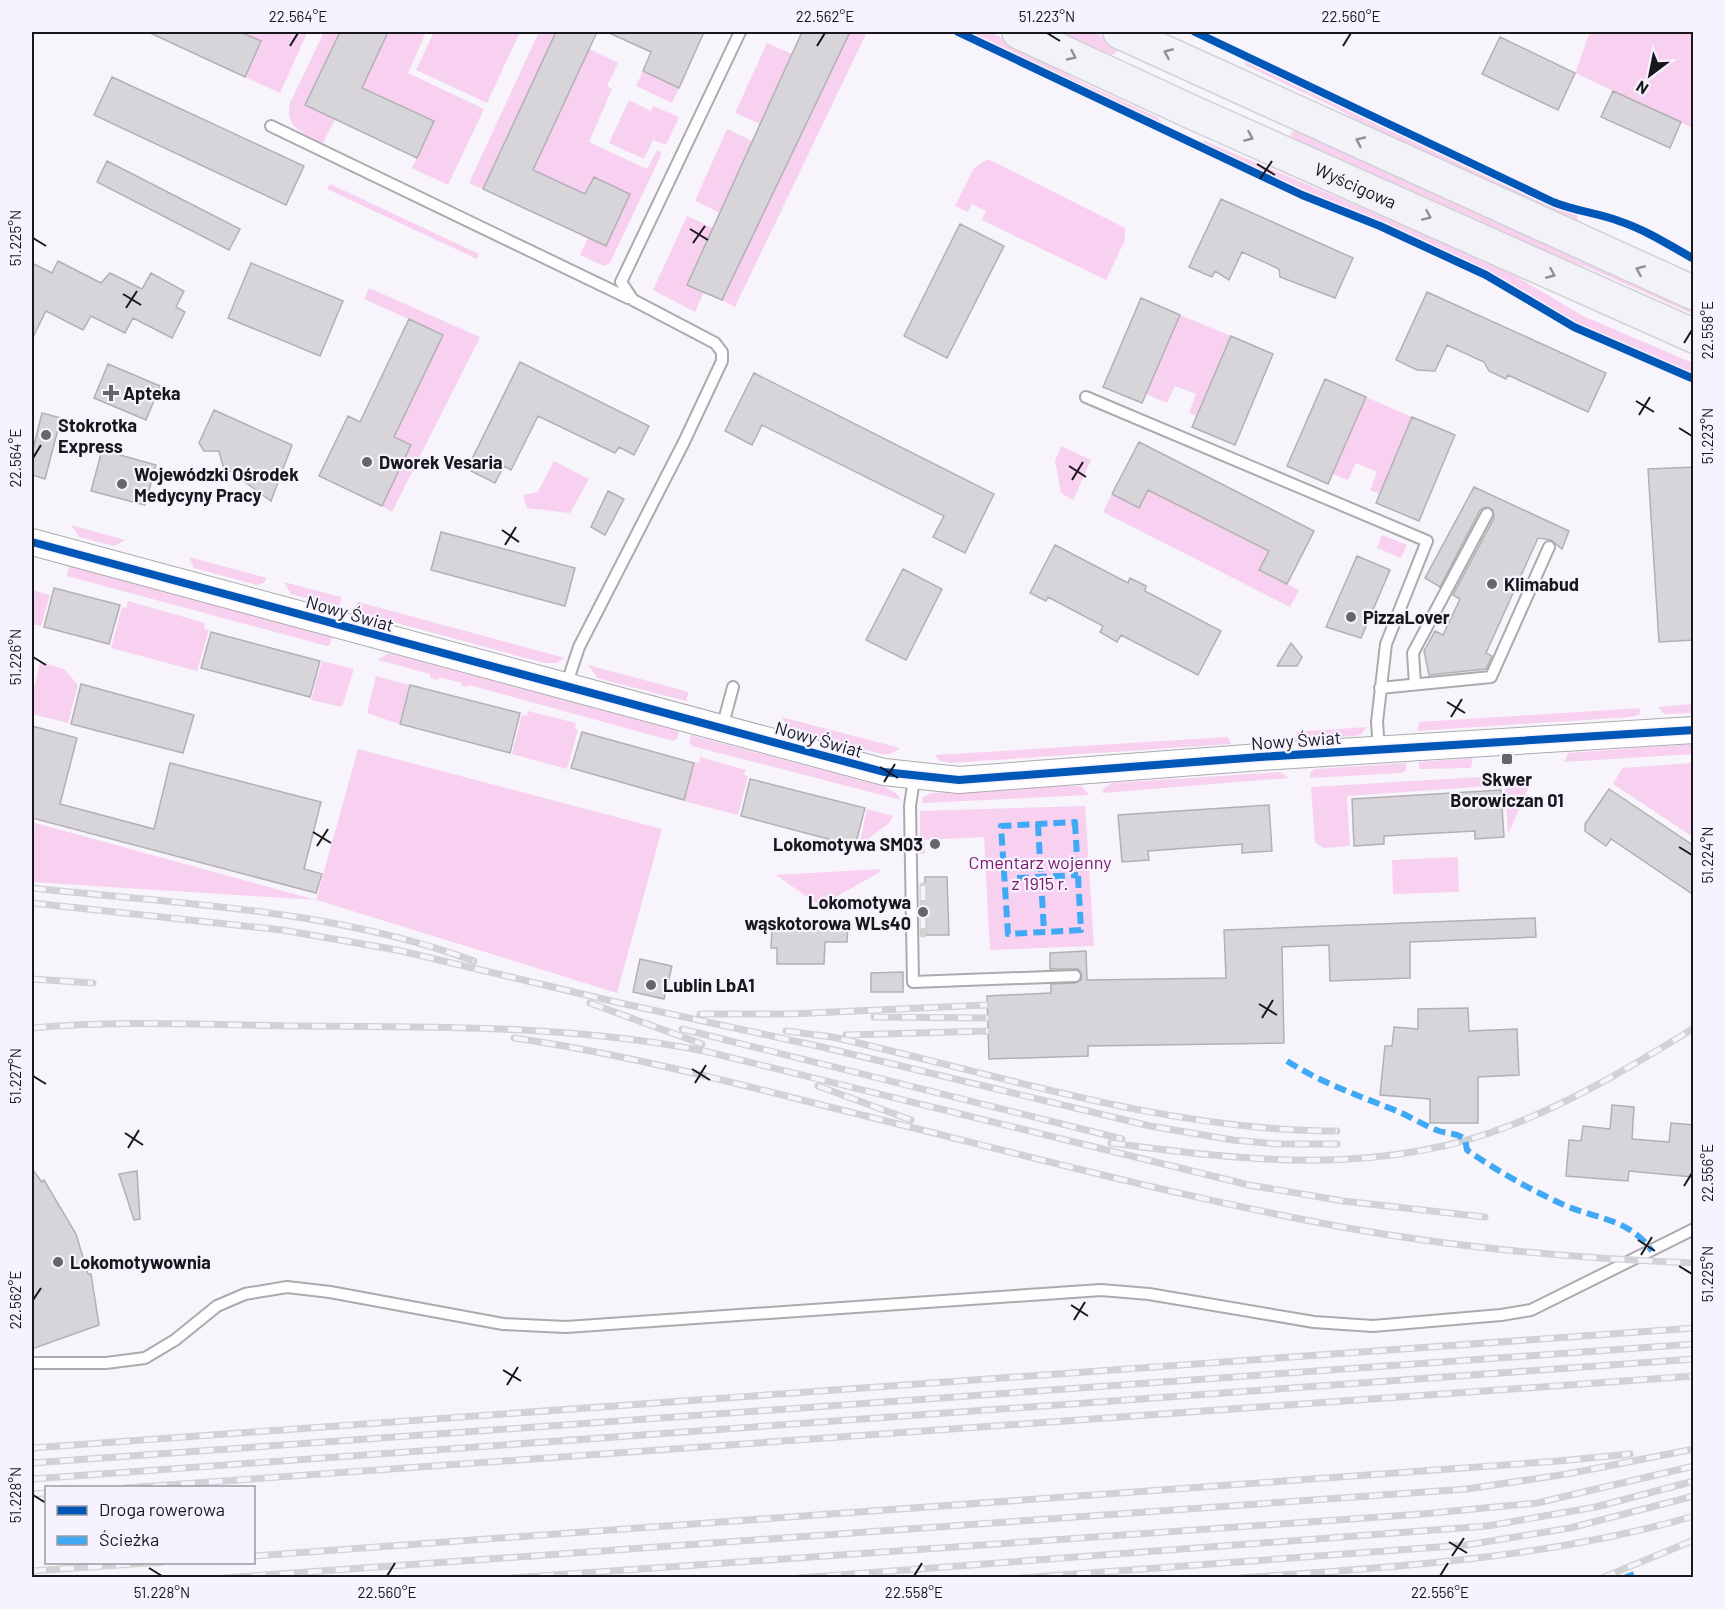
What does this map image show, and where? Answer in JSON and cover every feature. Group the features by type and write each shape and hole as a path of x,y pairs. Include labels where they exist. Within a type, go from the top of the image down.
{"main road":[{"name":"Wyścigowa","path":"1019,32 1196,114 1694,336"},
{"path":"1120,32 1694,293"}],"street":[{"name":"Nowy Świat","path":"32,542 884,772 914,777 959,780 1694,730"}],"lane":[{"path":"639,304 627,294 621,282 740,32"},
{"path":"271,126 639,304 716,343 722,352 723,361 684,442 579,647 566,687"},
{"path":"1086,397 1426,541 1386,644 1377,722 1379,750"},
{"path":"1415,684 1413,653 1487,514"},
{"path":"1380,688 1491,677 1548,547"},
{"path":"722,728 733,687"},
{"path":"914,777 910,806 913,982 1075,976"},
{"path":"32,1363 106,1363 145,1358 175,1340 217,1306 245,1293 287,1287 330,1292 503,1324 566,1327 1101,1290 1149,1293 1314,1322 1385,1325 1532,1310 1694,1229"}],"green space":[{"path":"240,32 307,33 280,93 245,77 261,42"},
{"path":"324,32 340,32 305,105 335,119 323,143 298,129 290,119 289,112 290,103"},
{"path":"388,32 426,32 408,73 484,109 448,185 412,168 434,121 362,88"},
{"path":"434,32 520,32 487,103 416,70"},
{"path":"539,32 556,32 483,189 469,183"},
{"path":"850,32 867,32 735,307 722,300"},
{"path":"969,32 991,32 1083,83 1157,117 1167,128"},
{"path":"1052,32 1096,34 1111,41 1117,48 1116,53 1109,56"},
{"path":"1590,32 1693,32 1693,128 1575,73"},
{"path":"767,43 792,54 760,124 735,113"},
{"path":"589,49 618,63 607,86 612,89 589,142 647,169 657,150 662,153 610,263 604,266 580,255 588,238 606,246 630,194 594,177 585,194 533,170"},
{"path":"1242,57 1558,209 1577,215 1578,222 1560,219 1423,159 1338,109 1245,65"},
{"path":"643,71 679,88 672,103 636,86"},
{"path":"629,100 651,111 653,106 679,117 666,145 653,140 644,159 609,143"},
{"path":"1298,128 1693,307 1693,314 1589,268 1497,237 1291,140 1291,133"},
{"path":"727,129 752,141 720,213 695,201"},
{"path":"1205,141 1499,266 1583,316 1693,363 1693,375 1583,327 1493,275 1437,247 1278,181 1198,143"},
{"path":"988,159 1125,228 1125,240 1106,280 982,220 986,211 972,204 968,212 955,206 974,168"},
{"path":"330,184 479,254 477,259 327,189"},
{"path":"687,216 713,228 687,284 704,292 695,312 653,290"},
{"path":"369,288 480,337 392,512 382,506 411,445 394,437 409,319 364,299"},
{"path":"1180,315 1231,336 1197,416 1189,413 1196,394 1175,386 1167,403 1146,394"},
{"path":"1366,397 1412,417 1380,494 1370,490 1377,472 1356,463 1348,480 1333,474"},
{"path":"1061,446 1091,460 1073,500 1061,493 1055,461"},
{"path":"554,461 589,479 570,513 527,508 523,495 538,492"},
{"path":"1148,490 1269,551 1260,570 1299,590 1290,607 1103,512 1112,494"},
{"path":"71,525 125,540 114,546 79,537"},
{"path":"1382,535 1407,545 1401,558 1377,548"},
{"path":"189,557 267,578 264,583 257,585 194,568"},
{"path":"69,566 332,637 330,645 67,576"},
{"path":"284,582 341,597 340,607 291,594"},
{"path":"32,590 50,595 41,626 32,624"},
{"path":"128,601 205,623 204,629 209,630 197,671 111,648 122,607 126,608"},
{"path":"358,602 565,658 556,663 544,663 353,611"},
{"path":"387,654 679,731 677,739 673,741 469,685 468,687 462,686 462,683 439,677 438,680 430,678 430,674 378,660"},
{"path":"322,661 354,669 342,707 311,700"},
{"path":"40,662 64,669 78,685 68,723 32,714 32,696"},
{"path":"588,665 689,692 686,701 597,678"},
{"path":"376,676 409,685 399,724 367,713"},
{"path":"1693,704 1693,713 1664,714 1658,707"},
{"path":"1641,708 1639,715 1630,717 1417,731 1419,722"},
{"path":"528,711 576,723 575,729 578,730 567,769 512,754 522,715 527,716"},
{"path":"781,717 900,748 891,754 881,754 790,730"},
{"path":"1366,727 1362,734 1356,736 1295,740 1296,732"},
{"path":"691,735 885,787 897,794 901,800 692,746 689,742"},
{"path":"1228,737 1231,744 950,763 940,761 935,755"},
{"path":"1693,744 1693,754 1564,762 1568,753"},
{"path":"358,749 662,829 617,993 316,900"},
{"path":"700,757 746,770 744,775 748,776 738,815 684,801 695,762 699,763"},
{"path":"1473,758 1471,768 1419,769 1419,762"},
{"path":"1406,763 1406,770 1402,773 1309,778 1315,769"},
{"path":"1693,763 1693,837 1613,784 1622,768"},
{"path":"1280,772 1289,778 1102,793 1105,787 1112,783"},
{"path":"1529,774 1530,784 1508,834 1505,785 1347,796 1350,846 1324,848 1315,843 1311,787"},
{"path":"1082,786 1089,795 922,803 923,797 931,793"},
{"name":"Cmentarz wojenny z 1915 r.","path":"1085,806 1094,946 990,950 984,837 924,840 925,853 920,854 920,811"},
{"path":"867,809 893,816 889,823 859,846"},
{"path":"32,822 316,900 32,882"},
{"path":"1458,857 1459,892 1393,894 1392,860"},
{"path":"880,869 880,872 820,906 776,875"}],"building":[{"path":"148,32 240,32 261,41 245,77"},
{"path":"340,32 388,32 362,88 434,121 417,158 305,105"},
{"path":"556,32 597,32 533,170 585,194 594,177 630,194 606,246 483,189"},
{"path":"607,32 704,32 679,88 643,71 651,52"},
{"path":"802,32 850,32 722,300 687,285"},
{"path":"1500,37 1575,73 1558,110 1482,74"},
{"path":"112,77 304,166 286,205 94,115"},
{"path":"1613,91 1681,122 1670,148 1601,117"},
{"path":"107,161 240,229 229,250 97,182"},
{"path":"1221,199 1353,258 1335,298 1280,277 1279,269 1242,252 1229,280 1215,271 1212,277 1189,267"},
{"path":"960,224 1004,246 947,358 904,336"},
{"path":"58,261 101,283 110,273 142,289 151,273 184,291 176,307 185,312 172,338 133,318 125,333 91,316 83,330 46,311 32,339 32,263 52,273"},
{"path":"251,263 343,301 320,356 228,318"},
{"path":"1427,292 1606,373 1588,412 1508,375 1506,379 1489,371 1484,362 1447,345 1435,371 1417,370 1396,360"},
{"path":"1141,298 1180,315 1142,403 1103,387"},
{"path":"409,319 443,335 394,437 411,445 382,506 319,476 348,416 360,422"},
{"path":"1231,336 1273,354 1235,445 1192,427"},
{"path":"520,362 649,426 634,455 619,447 615,453 538,416 511,470 504,466 495,483 467,469"},
{"path":"108,364 160,386 146,420 94,398"},
{"path":"754,373 994,494 965,553 933,537 944,516 762,425 752,445 725,431"},
{"path":"1325,379 1366,397 1328,484 1287,466"},
{"path":"214,410 292,445 271,501 223,466 219,451 204,451 199,443"},
{"name":"Stokrotka Express","path":"42,413 61,418 45,479 32,475 32,453"},
{"path":"1412,417 1455,435 1419,521 1376,503"},
{"path":"1139,442 1314,531 1287,584 1259,570 1269,551 1148,490 1139,508 1112,494"},
{"name":"Wojewódzki Ośrodek Medycyny Pracy","path":"102,450 156,465 145,505 91,491"},
{"path":"1694,467 1694,640 1659,642 1648,469"},
{"name":"Klimabud","path":"1474,487 1569,531 1562,549 1551,540 1538,538 1486,653 1492,656 1486,669 1429,675 1424,651 1435,631 1443,635 1460,599 1453,595 1494,518 1493,510 1486,507 1480,510 1440,587 1425,578"},
{"path":"608,491 624,499 605,535 591,527"},
{"path":"441,532 575,568 565,606 431,570"},
{"path":"1055,545 1128,583 1130,578 1146,586 1145,591 1221,631 1198,675 1121,635 1117,642 1100,632 1103,626 1048,597 1046,601 1030,593"},
{"path":"1357,556 1390,570 1361,638 1326,627"},
{"path":"903,569 942,589 906,660 866,640"},
{"path":"54,588 120,605 109,644 44,627"},
{"path":"211,632 320,661 310,697 201,668"},
{"path":"1291,643 1302,657 1297,666 1277,666"},
{"path":"81,684 194,715 183,753 71,724"},
{"path":"410,685 520,713 510,753 400,724"},
{"path":"32,726 77,738 60,804 154,829 170,763 321,802 304,869 322,874 316,893 32,818"},
{"path":"582,732 694,763 684,800 571,768"},
{"path":"750,779 865,808 855,846 741,816"},
{"path":"1609,789 1694,846 1694,895 1611,839 1606,846 1585,831 1585,824"},
{"path":"1501,790 1504,837 1475,839 1475,831 1384,836 1384,844 1354,846 1352,799"},
{"path":"1269,805 1272,851 1242,853 1242,844 1148,851 1149,860 1122,862 1118,815"},
{"path":"925,877 947,877 949,935 926,935"},
{"path":"1535,918 1536,937 1410,942 1410,978 1330,981 1329,945 1282,947 1284,1043 1088,1046 1088,1056 989,1059 987,996 1051,993 1051,984 1075,983 1081,980 1082,975 1078,969 1050,969 1050,953 1086,951 1087,980 1226,978 1224,930"},
{"path":"809,922 848,922 847,942 825,942 824,964 777,964 777,948 771,948 772,928 809,929"},
{"name":"Lublin LbA1","path":"640,959 672,966 664,999 633,992"},
{"path":"903,972 903,992 871,992 871,973"},
{"path":"1468,1008 1469,1031 1517,1029 1519,1075 1478,1077 1478,1123 1430,1123 1430,1099 1380,1095 1385,1046 1392,1046 1394,1027 1418,1029 1418,1009"},
{"path":"1612,1105 1634,1107 1632,1139 1669,1142 1671,1123 1694,1125 1692,1177 1629,1171 1628,1181 1566,1176 1569,1140 1581,1141 1583,1126 1610,1129"},
{"name":"Lokomotywownia","path":"32,1169 42,1182 44,1180 76,1234 88,1274 91,1274 99,1325 32,1349"},
{"path":"137,1171 140,1219 134,1220 119,1174"}],"railway":[{"path":"923,886 923,934"},
{"path":"32,888 200,904 311,919 421,944 474,961"},
{"path":"32,903 282,930 397,950 620,1003 822,1047 1150,1126 1233,1140 1277,1144 1337,1144"},
{"path":"32,979 93,983"},
{"path":"590,1003 702,1044"},
{"path":"700,1014 790,1014 987,1005"},
{"path":"874,1017 988,1018"},
{"path":"32,1028 132,1024 452,1027 604,1036 704,1051 1249,1185 1343,1201 1485,1217"},
{"path":"1111,1143 1263,1159 1364,1158 1414,1152 1464,1141 1514,1124 1561,1104 1694,1028"},
{"path":"682,1029 1122,1139"},
{"path":"786,1031 832,1037 1082,1098 1145,1111 1209,1122 1337,1131"},
{"path":"846,1035 988,1031"},
{"path":"514,1038 655,1064 1103,1175 1321,1223 1460,1245 1600,1258 1694,1263"},
{"path":"818,1086 911,1120"},
{"path":"32,1448 1694,1328"},
{"path":"32,1463 1694,1344"},
{"path":"32,1479 1694,1359"},
{"path":"153,1486 1694,1376"},
{"path":"224,1578 1467,1489 1567,1474 1694,1449"},
{"path":"255,1556 1630,1454"},
{"path":"512,1578 1422,1514 1537,1503 1694,1466"},
{"path":"799,1578 1487,1526 1596,1507 1694,1481"},
{"path":"32,1494 45,1493"},
{"path":"1021,1578 1466,1545 1570,1528 1694,1496"},
{"path":"1241,1578 1412,1565 1525,1552 1638,1531 1694,1516"},
{"path":"1602,1578 1694,1540"},
{"path":"32,1571 133,1564"}],"marked path":[{"path":"1075,822 1081,930 1008,934 1001,826 1075,822"},
{"path":"1038,824 1044,932"},
{"path":"1017,878 1078,875"},
{"path":"1287,1061 1341,1089 1397,1111 1434,1129 1462,1137 1465,1139 1467,1150 1502,1173 1564,1205 1623,1226 1643,1240 1652,1251"},
{"path":"1624,1578 1634,1574"}],"cycle path":[{"path":"958,32 1302,195 1380,226 1486,275 1574,327 1694,379"},
{"path":"1195,32 1553,202 1629,225 1694,259"},
{"path":"32,542 884,772 959,780 1260,757 1694,730"}],"place":[{"name":"Apteka","path":"111,393"},
{"name":"Stokrotka Express","path":"46,435"},
{"name":"Dworek Vesaria","path":"367,462"},
{"name":"Wojewódzki Ośrodek Medycyny Pracy","path":"122,484"},
{"name":"Klimabud","path":"1492,584"},
{"name":"PizzaLover","path":"1351,617"},
{"name":"Skwer Borowiczan 01","path":"1507,759"},
{"name":"Lokomotywa SM03","path":"935,844"},
{"name":"Lokomotywa wąskotorowa WLs40","path":"923,912"},
{"name":"Lublin LbA1","path":"651,985"},
{"name":"Lokomotywownia","path":"58,1262"}]}
